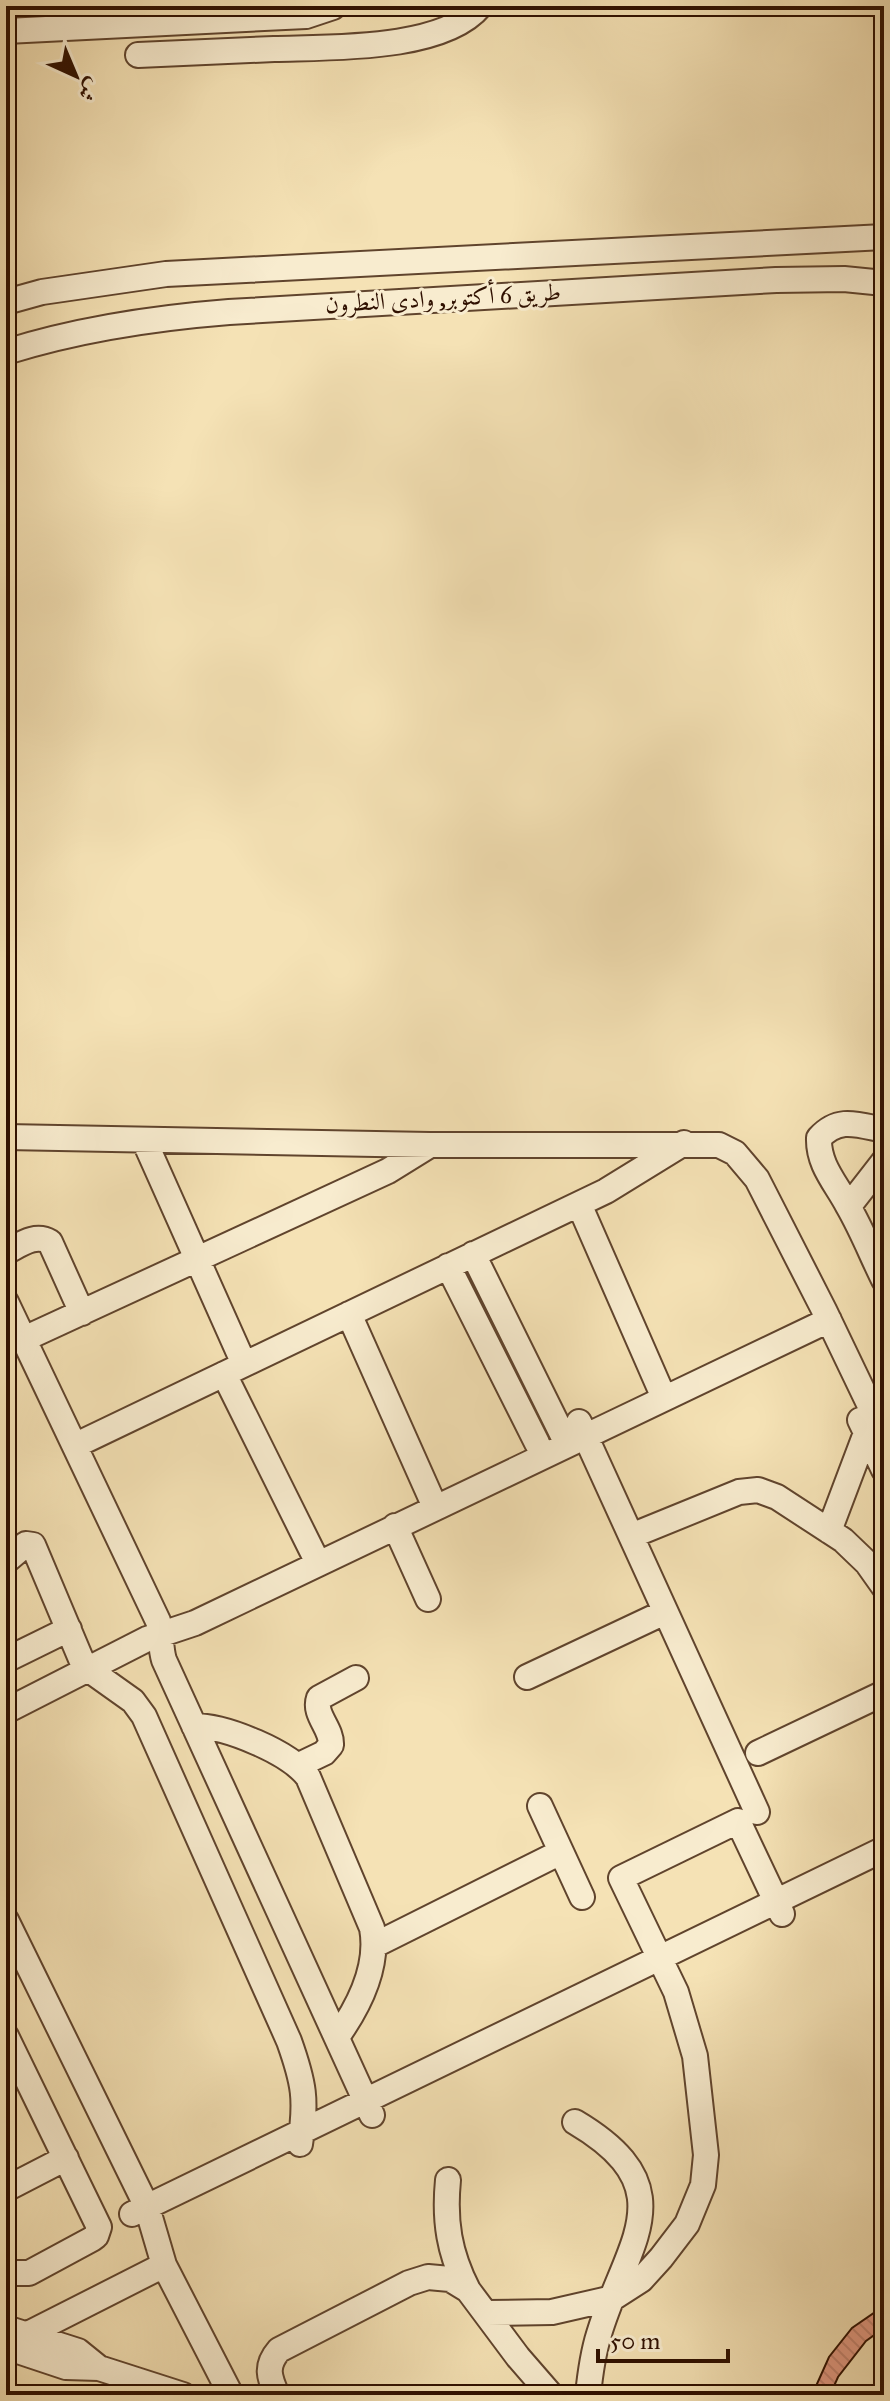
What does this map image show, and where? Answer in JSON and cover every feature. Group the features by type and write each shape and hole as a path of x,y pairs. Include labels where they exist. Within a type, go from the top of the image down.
{"street":[{"path":"6,31 244,6"},
{"path":"6,16 112,19 306,16 332,6 349,6"},
{"path":"138,55 394,42 454,25 480,6"},
{"name":"طريق 6 أكتوبر, وادى النطرون","path":"6,302 42,292 166,274 884,237"},
{"name":"طريق 6 أكتوبر, وادى النطرون","path":"6,352 97,328 229,312 776,280 844,279 884,283"},
{"path":"884,1130 843,1123 829,1127 819,1138 822,1163 849,1206 884,1280"},
{"path":"6,1137 430,1145 684,1143 728,1148 757,1179 875,1434 884,1470"},
{"path":"144,1140 196,1260 234,1369 315,1557"},
{"path":"76,1445 579,1204 633,1176 684,1143"},
{"path":"24,1339 388,1171 430,1145"},
{"path":"849,1206 884,1161"},
{"path":"579,1204 662,1391"},
{"path":"6,1252 38,1237 50,1242 82,1313"},
{"path":"473,1254 631,1536 757,1812"},
{"path":"448,1266 537,1443"},
{"path":"6,1302 160,1627 177,1649 203,1726 376,2104"},
{"path":"349,1314 432,1501"},
{"path":"315,1557 821,1318"},
{"path":"6,1697 85,1664 222,1594 395,1526 432,1501 537,1443 573,1434"},
{"path":"829,1531 875,1434"},
{"path":"631,1536 749,1490 758,1490 777,1497 855,1551 884,1587"},
{"path":"395,1526 428,1599"},
{"path":"7,1556 26,1544 36,1548 85,1664 118,1688 144,1716 289,2041 302,2077 306,2107 301,2141"},
{"path":"527,1677 665,1612"},
{"path":"6,1660 69,1629"},
{"path":"6,1711 85,1664"},
{"path":"299,1765 324,1753 331,1745 331,1736 317,1708 319,1698 356,1678"},
{"path":"758,1753 884,1693"},
{"path":"203,1726 288,1758 299,1765 308,1777 372,1928 375,1945 369,1975 342,2029"},
{"path":"540,1806 582,1897"},
{"path":"487,2313 552,2312 613,2298 641,2280 661,2258 687,2224 703,2185 706,2155 695,2056 676,1992 621,1878 738,1821 780,1909"},
{"path":"780,1909 884,1849"},
{"path":"375,1945 561,1852"},
{"path":"143,2217 780,1909 884,1867"},
{"path":"6,1920 161,2258 231,2395"},
{"path":"6,1956 143,2217"},
{"path":"6,2036 98,2222 99,2232 92,2239 29,2273 6,2273"},
{"path":"575,2122 605,2140 623,2159 637,2185 641,2212 635,2240 599,2335 588,2395"},
{"path":"6,2189 66,2158"},
{"path":"448,2180 445,2209 447,2237 455,2265 468,2290 551,2395"},
{"path":"13,2337 161,2258"},
{"path":"277,2395 268,2369 279,2350 409,2283 428,2277 450,2279 468,2290"},
{"path":"13,2337 78,2351 99,2368 183,2395"}],"building":[{"path":"884,2306 884,2328 866,2341 838,2377 830,2395 812,2395 829,2357 852,2328"}]}
